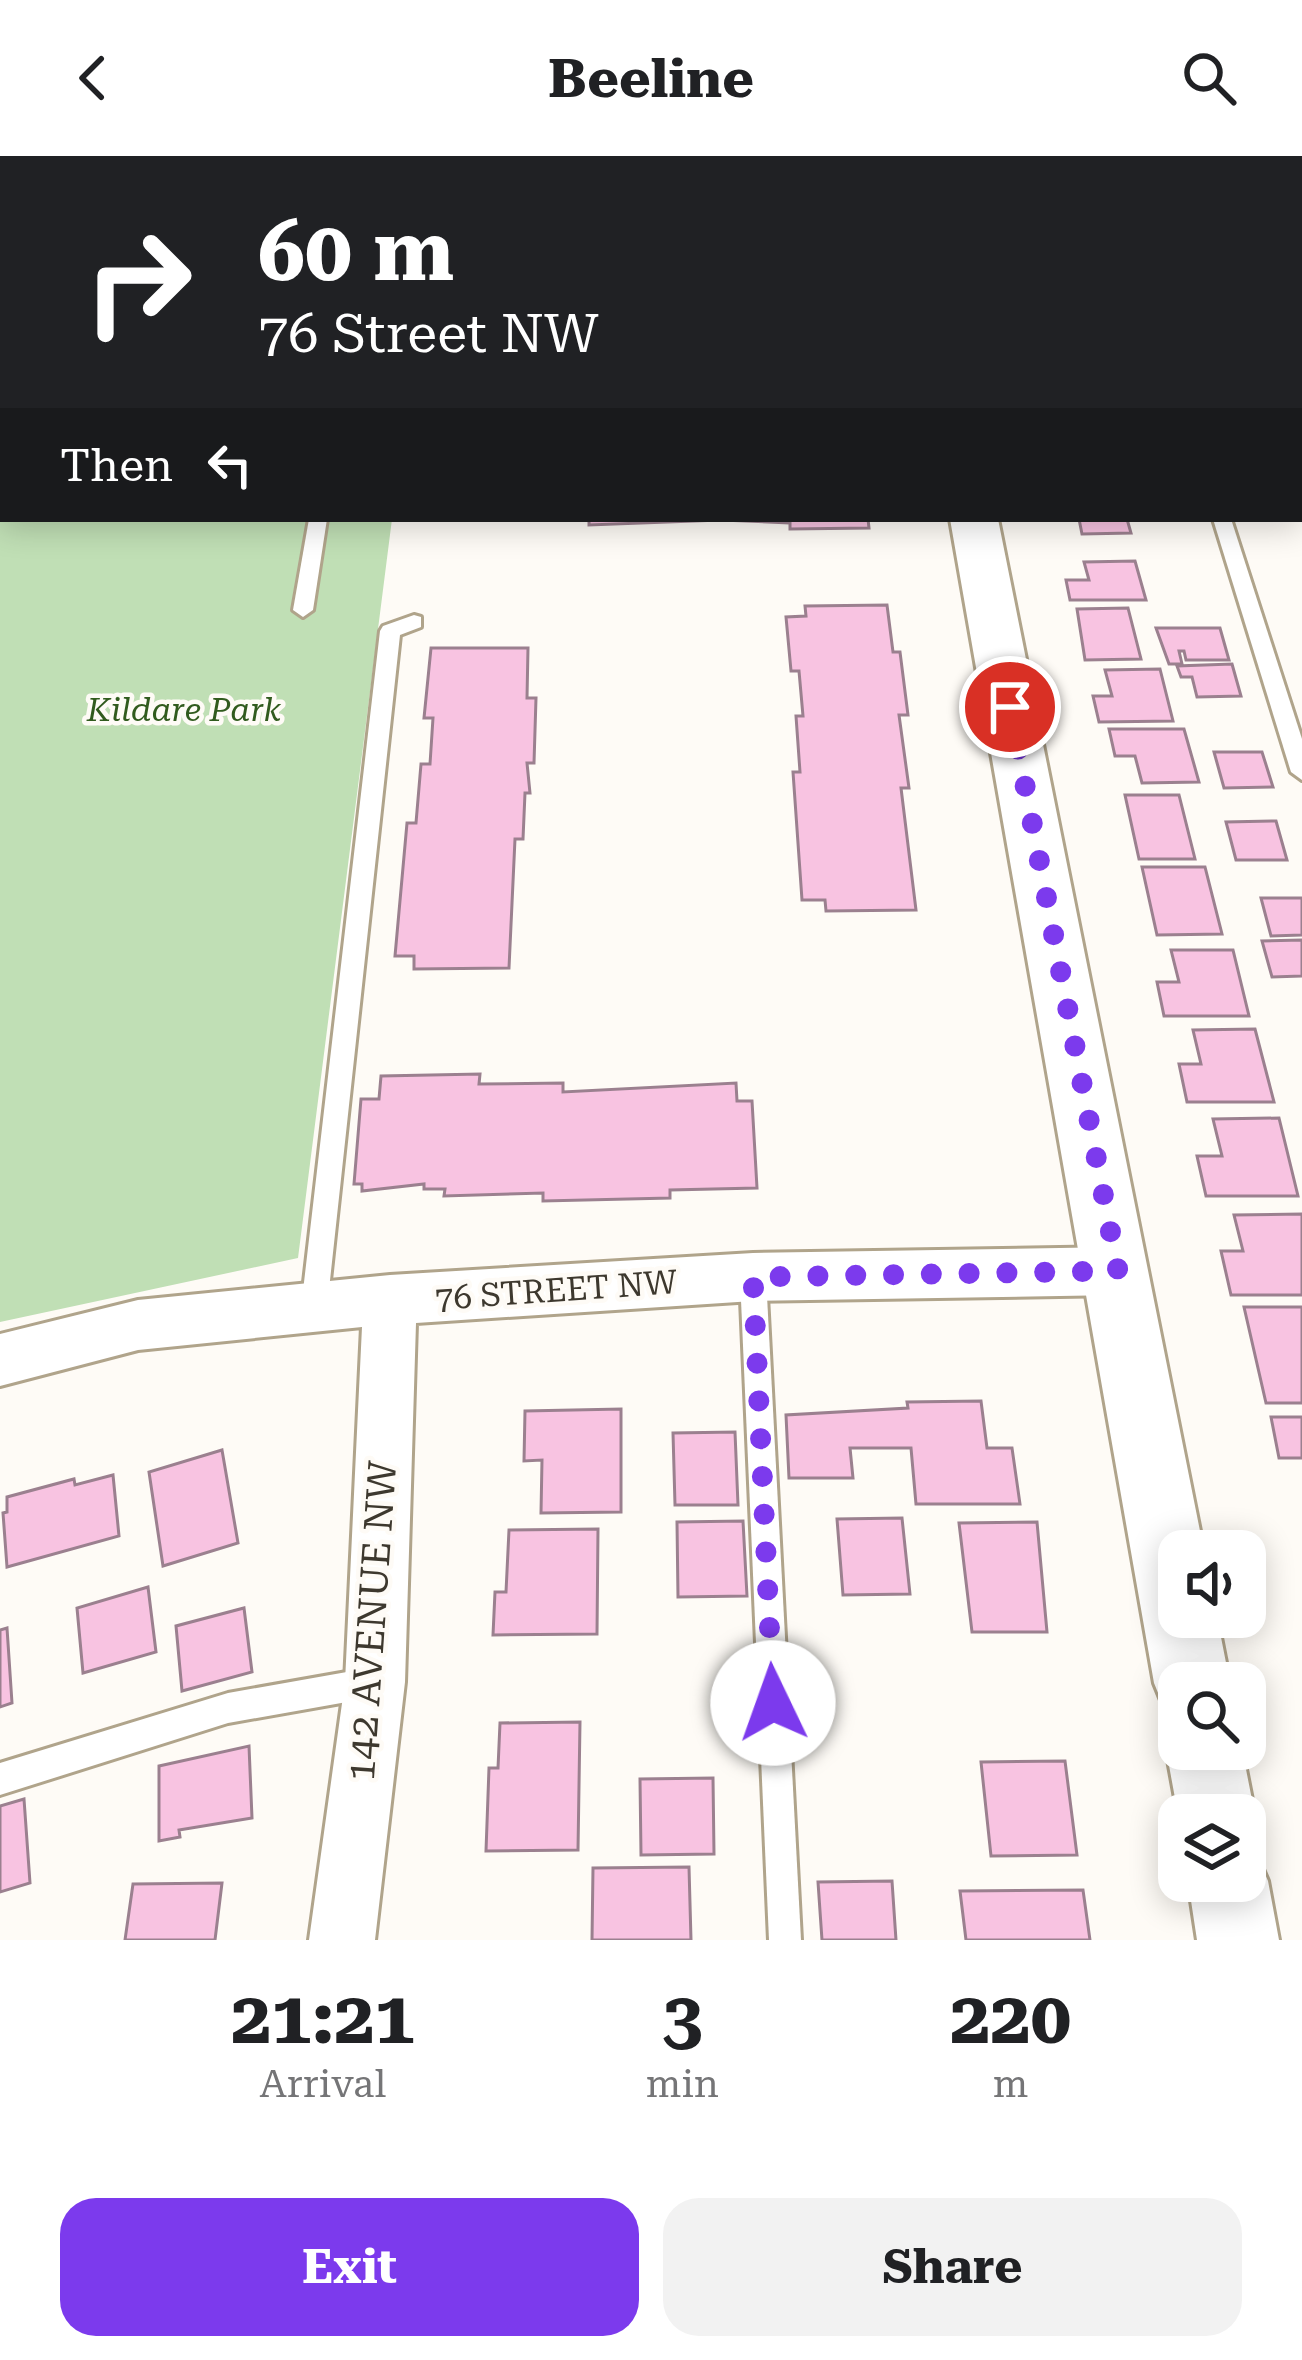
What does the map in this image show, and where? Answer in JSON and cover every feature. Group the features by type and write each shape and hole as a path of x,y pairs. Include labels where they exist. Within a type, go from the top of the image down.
{"street":[{"path":"975,522 1165,1530"},
{"name":"76 STREET NW","path":"0,1360 138,1325 390,1300 753,1277 1118,1271"},
{"name":"142 AVENUE NW","path":"342,1940 375,1682 390,1300"},
{"path":"1232,1902 1238,1940"}],"lane":[{"path":"303,610 318,522"},
{"path":"1223,522 1302,772"},
{"path":"314,1308 390,631 414,622"},
{"path":"753,1277 785,1940"},
{"path":"0,1779 229,1708 375,1682"}],"green space":[{"name":"Kildare Park","path":"0,522 392,522 298,1258 0,1322"}],"building":[{"path":"589,522 668,522 589,525"},
{"path":"767,522 868,522 869,528 790,529 790,523"},
{"path":"1080,522 1128,522 1131,533 1082,534"},
{"path":"1135,561 1146,600 1070,600 1066,580 1089,580 1084,562"},
{"path":"887,605 893,652 900,652 908,715 899,715 909,788 901,788 916,910 826,911 825,900 802,900 793,772 800,772 796,716 803,716 799,671 791,671 786,617 806,616 805,606"},
{"path":"1128,608 1141,659 1085,660 1077,609"},
{"path":"1156,628 1220,628 1229,660 1186,660 1184,651 1179,651 1182,664 1169,664"},
{"path":"431,648 528,648 527,698 536,698 534,763 527,763 530,793 525,793 523,839 515,839 509,968 414,969 414,956 395,956 407,823 416,823 421,764 430,764 433,718 424,718"},
{"path":"1232,664 1241,696 1197,697 1192,677 1181,677 1177,666"},
{"path":"1160,669 1173,721 1099,722 1093,696 1112,696 1105,670"},
{"path":"1109,729 1184,729 1199,782 1142,783 1135,756 1115,756"},
{"path":"1214,752 1262,752 1273,787 1224,788"},
{"path":"1125,795 1179,795 1195,859 1139,859"},
{"path":"1276,821 1287,860 1236,860 1226,822"},
{"path":"1142,867 1205,867 1222,934 1157,935"},
{"path":"1261,898 1302,898 1302,935 1271,936"},
{"path":"1302,940 1302,976 1272,977 1262,941"},
{"path":"1171,950 1233,950 1249,1016 1164,1016 1157,982 1179,982"},
{"path":"1255,1029 1274,1102 1187,1102 1179,1064 1201,1064 1193,1030"},
{"path":"480,1074 479,1084 563,1083 563,1092 736,1083 737,1101 752,1101 757,1188 670,1190 670,1198 543,1201 543,1193 444,1196 445,1189 424,1189 424,1184 362,1191 362,1184 354,1184 361,1099 379,1099 381,1076"},
{"path":"1279,1118 1298,1196 1206,1196 1197,1156 1222,1156 1213,1119"},
{"path":"1302,1214 1302,1295 1231,1295 1221,1251 1243,1251 1234,1215"},
{"path":"1244,1307 1302,1307 1302,1403 1266,1403"},
{"path":"981,1401 987,1448 1012,1448 1020,1504 916,1504 911,1448 850,1448 853,1478 789,1478 786,1415 908,1408 907,1402"},
{"path":"621,1409 621,1512 541,1513 542,1460 524,1461 525,1411"},
{"path":"1271,1417 1302,1417 1302,1458 1279,1458"},
{"path":"735,1432 738,1505 675,1505 673,1433"},
{"path":"222,1450 238,1543 163,1566 149,1472"},
{"path":"113,1475 119,1536 7,1567 3,1513 7,1512 7,1497 74,1479 75,1485"},
{"path":"902,1518 910,1594 843,1595 837,1519"},
{"path":"743,1521 747,1596 678,1597 677,1522"},
{"path":"1037,1522 1047,1632 972,1632 959,1523"},
{"path":"598,1529 597,1634 493,1635 495,1592 506,1592 509,1530"},
{"path":"148,1587 156,1652 83,1673 77,1608"},
{"path":"244,1608 252,1672 182,1691 176,1626"},
{"path":"7,1628 12,1703 0,1707 0,1630"},
{"path":"580,1722 578,1850 486,1851 489,1768 498,1768 500,1723"},
{"path":"249,1746 252,1818 179,1830 180,1837 159,1841 159,1766"},
{"path":"1065,1761 1077,1855 991,1856 981,1762"},
{"path":"713,1778 714,1854 641,1855 640,1779"},
{"path":"24,1799 30,1883 0,1892 0,1806"},
{"path":"689,1867 691,1940 592,1940 593,1868"},
{"path":"892,1881 896,1940 822,1940 818,1882"},
{"path":"222,1883 215,1940 125,1940 133,1884"},
{"path":"1083,1890 1090,1940 966,1940 960,1891"}],"route":[{"path":"773,1703 753,1277 1118,1271 1010,707"}]}
